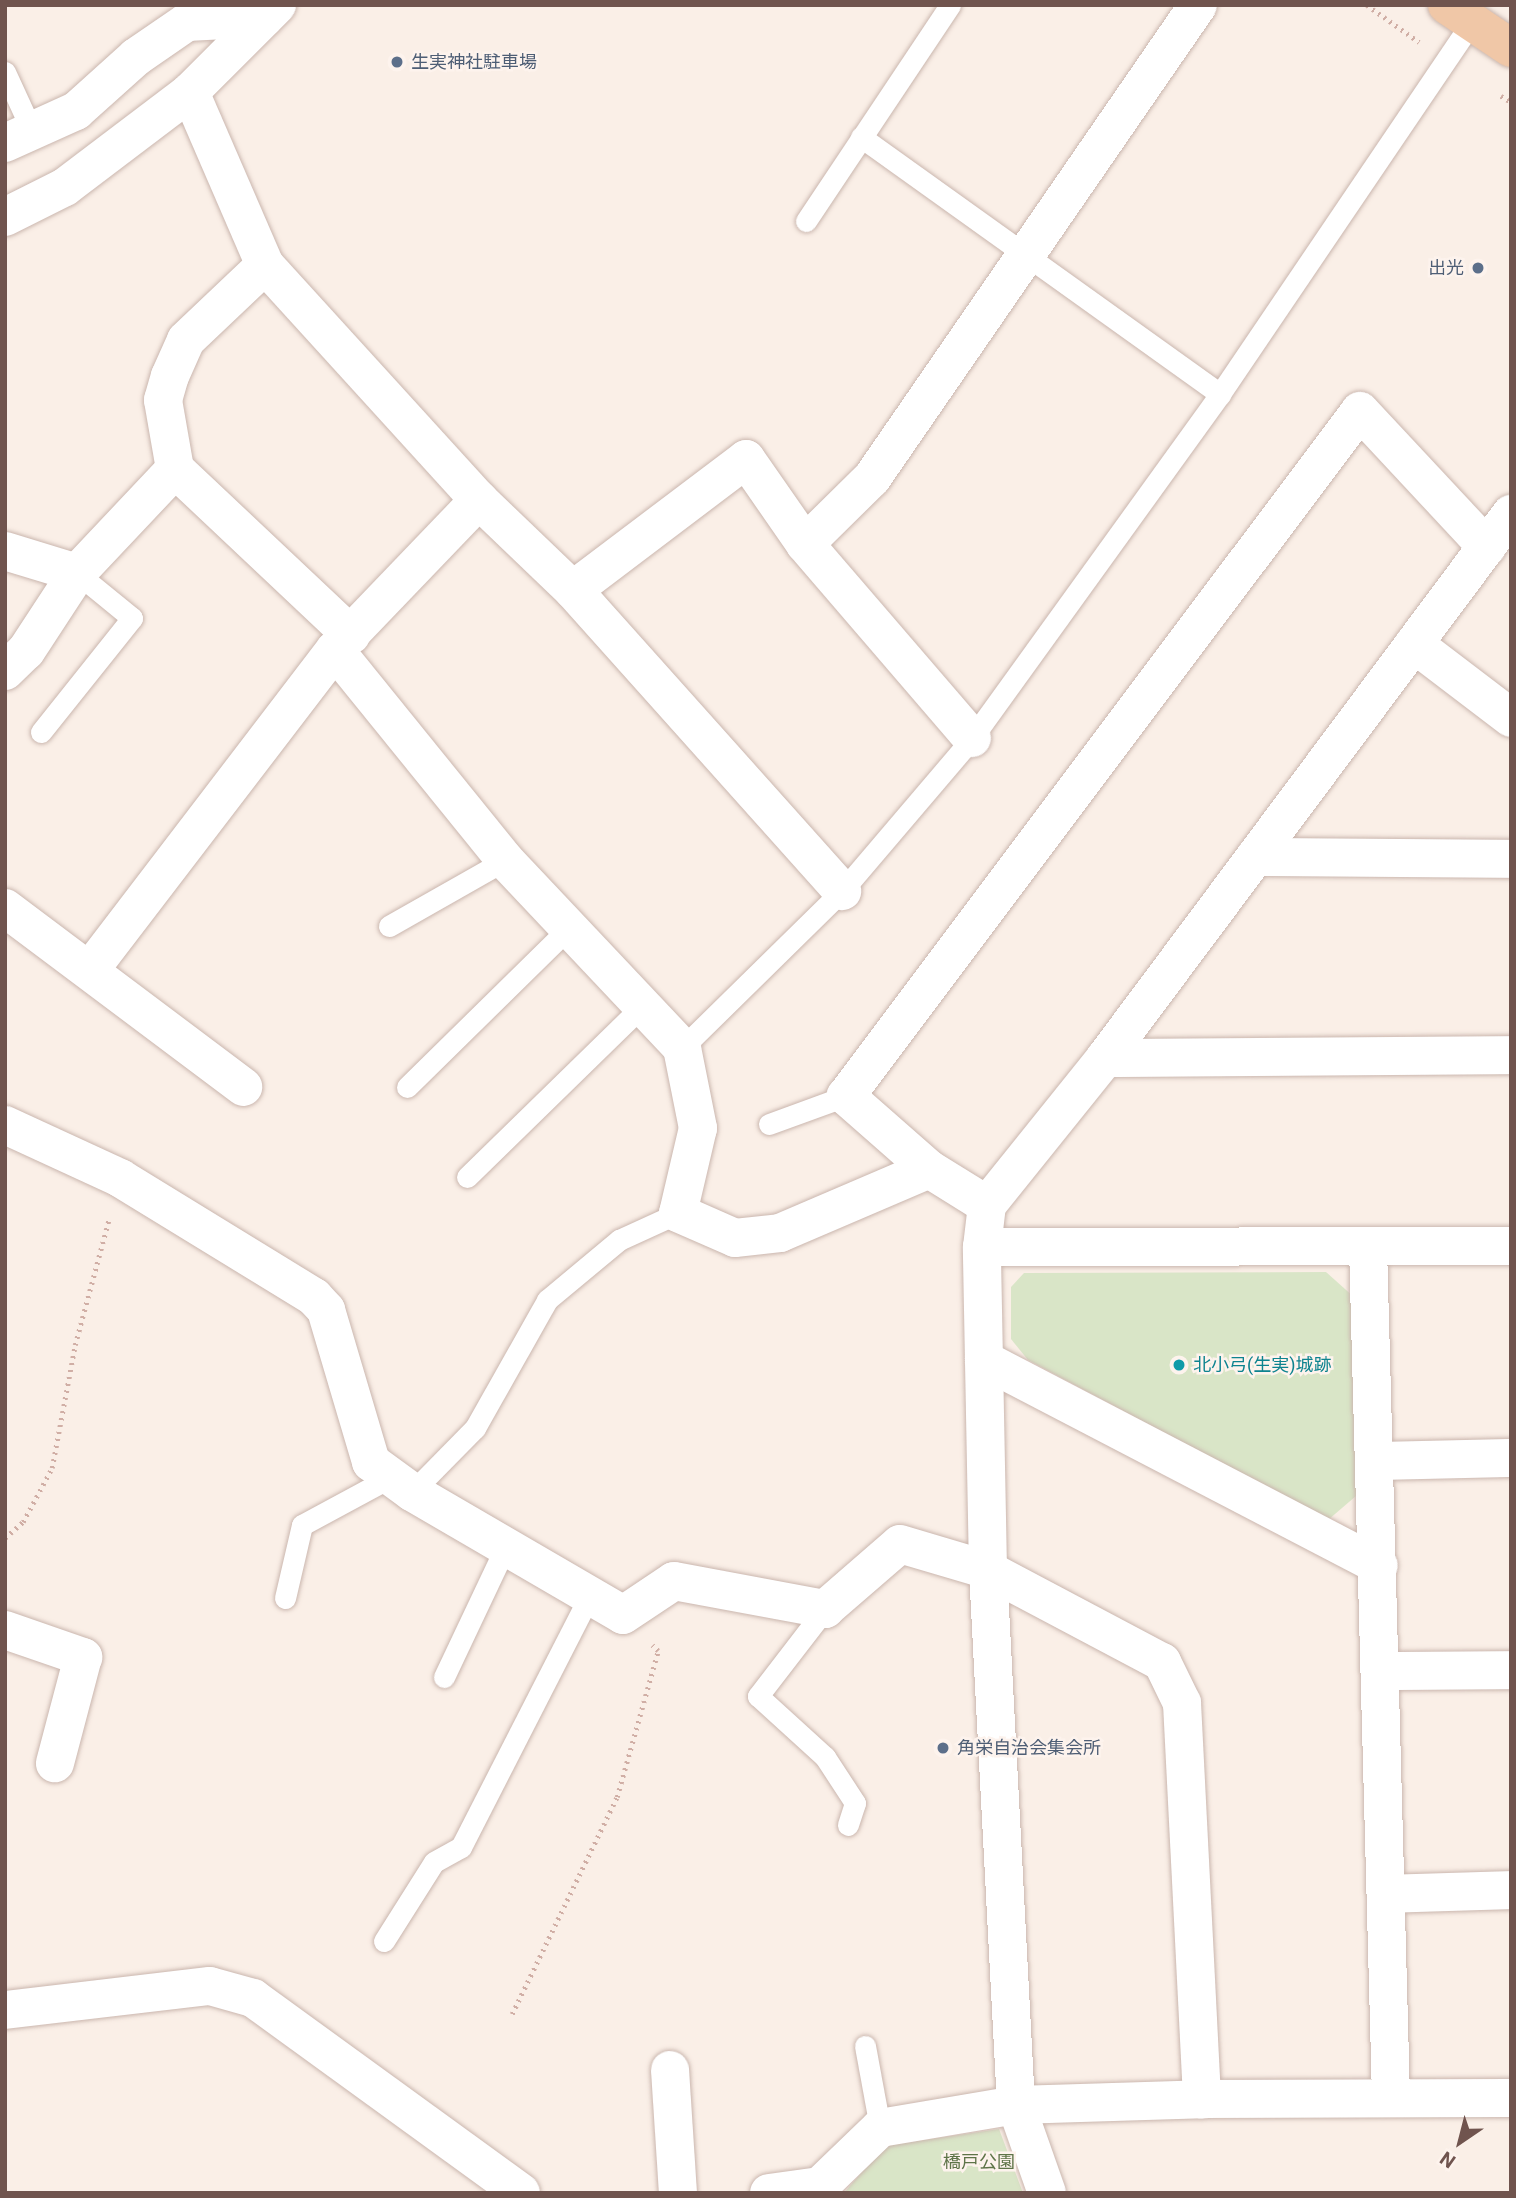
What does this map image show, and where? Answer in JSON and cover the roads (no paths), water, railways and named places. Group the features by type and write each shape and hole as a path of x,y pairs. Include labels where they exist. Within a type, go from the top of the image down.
{"main road":[{"path":"1459,14 1511,48"}],"street":[{"path":"805,544 872,478 1027,258 1198,5"},
{"path":"5,217 65,187 190,92 271,12"},
{"path":"19,137 76,111 136,57 187,22 271,12"},
{"path":"190,92 265,264 479,500 573,590 842,891"},
{"path":"265,264 186,340 170,376 163,400 175,469 343,642 505,860 571,926 682,1048 698,1128 678,1213 735,1238 780,1233 929,1169"},
{"path":"987,1205 929,1169 846,1096 1360,411 1487,547"},
{"path":"573,590 746,459 805,544 972,738"},
{"path":"5,671 26,651 77,573 175,469"},
{"path":"90,970 343,642 479,500"},
{"path":"1047,2193 1016,2105 988,1570 982,1247 987,1205 1105,1058 1511,514"},
{"path":"5,551 77,573"},
{"path":"1414,644 1511,718"},
{"path":"1255,857 1511,859"},
{"path":"5,908 243,1087"},
{"path":"1105,1058 1511,1055"},
{"path":"5,1125 120,1178 314,1297 327,1310 371,1462 402,1484 623,1615 674,1581 825,1609 900,1544 988,1570 1162,1662 1182,1703 1202,2099"},
{"path":"982,1247 1511,1247"},
{"path":"1368,1247 1383,1671 1391,2098"},
{"path":"984,1360 1379,1566"},
{"path":"1376,1461 1511,1458"},
{"path":"5,1630 83,1657 55,1763"},
{"path":"1383,1671 1511,1670"},
{"path":"1386,1894 1511,1890"},
{"path":"5,2010 210,1986 253,1998 521,2193"},
{"path":"670,2070 678,2193"},
{"path":"769,2193 820,2186 880,2128 1016,2105 1202,2099 1511,2098"}],"lane":[{"path":"806,221 950,5"},
{"path":"682,1048 842,891 972,738 1220,394 1459,14"},
{"path":"5,72 19,137"},
{"path":"861,137 1220,394"},
{"path":"41,732 132,618 77,573"},
{"path":"389,926 505,860"},
{"path":"407,1087 571,926"},
{"path":"467,1177 644,1004"},
{"path":"768,1124 846,1096"},
{"path":"285,1598 302,1525 402,1484 475,1428 547,1300 619,1240 678,1213"},
{"path":"444,1677 506,1546"},
{"path":"384,1941 434,1862 461,1847 589,1597"},
{"path":"825,1609 758,1696 825,1757 855,1803 848,1825"},
{"path":"865,2046 880,2128"}],"place":[{"name":"生実神社駐車場","path":"397,62"},
{"name":"出光","path":"1478,268"},
{"name":"北小弓(生実)城跡","path":"1179,1365"},
{"name":"角栄自治会集会所","path":"943,1748"}],"park label":[{"name":"橋戸公園","path":"979,2162"}]}
